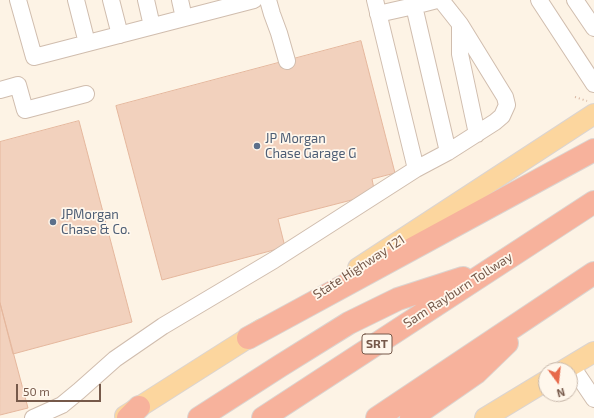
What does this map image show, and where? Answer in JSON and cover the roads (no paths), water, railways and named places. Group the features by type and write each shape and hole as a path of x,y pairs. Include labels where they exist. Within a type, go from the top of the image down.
{"highway":[{"path":"248,338 594,150"},
{"name":"Sam Rayburn Tollway","path":"262,418 594,202"},
{"path":"199,418 349,323 398,299 491,269"},
{"path":"377,418 594,273"},
{"path":"410,418 476,373 552,301"}],"main road":[{"name":"State Highway 121","path":"129,414 354,271 593,108"},
{"path":"578,362 594,352"},
{"path":"485,418 538,386"}],"street":[{"path":"18,0 34,57 254,0"},
{"path":"76,0 87,43"},
{"path":"111,0 120,35"},
{"path":"146,0 152,26"},
{"path":"180,0 184,18"},
{"path":"268,0 287,60"},
{"path":"416,169 376,7 414,6 437,0"},
{"path":"33,418 62,405 115,360 163,326 274,260 416,169 477,134 502,116 507,105 505,97 460,24 441,0"},
{"path":"539,0 594,84"},
{"path":"575,0 592,20"},
{"path":"414,6 448,152"},
{"path":"460,24 460,54 477,134"},
{"path":"0,90 18,85 25,110 86,94"},
{"path":"578,380 594,398"}],"place":[{"name":"JP Morgan Chase Garage G","path":"257,146"},
{"name":"JPMorgan Chase & Co.","path":"53,222"}]}
